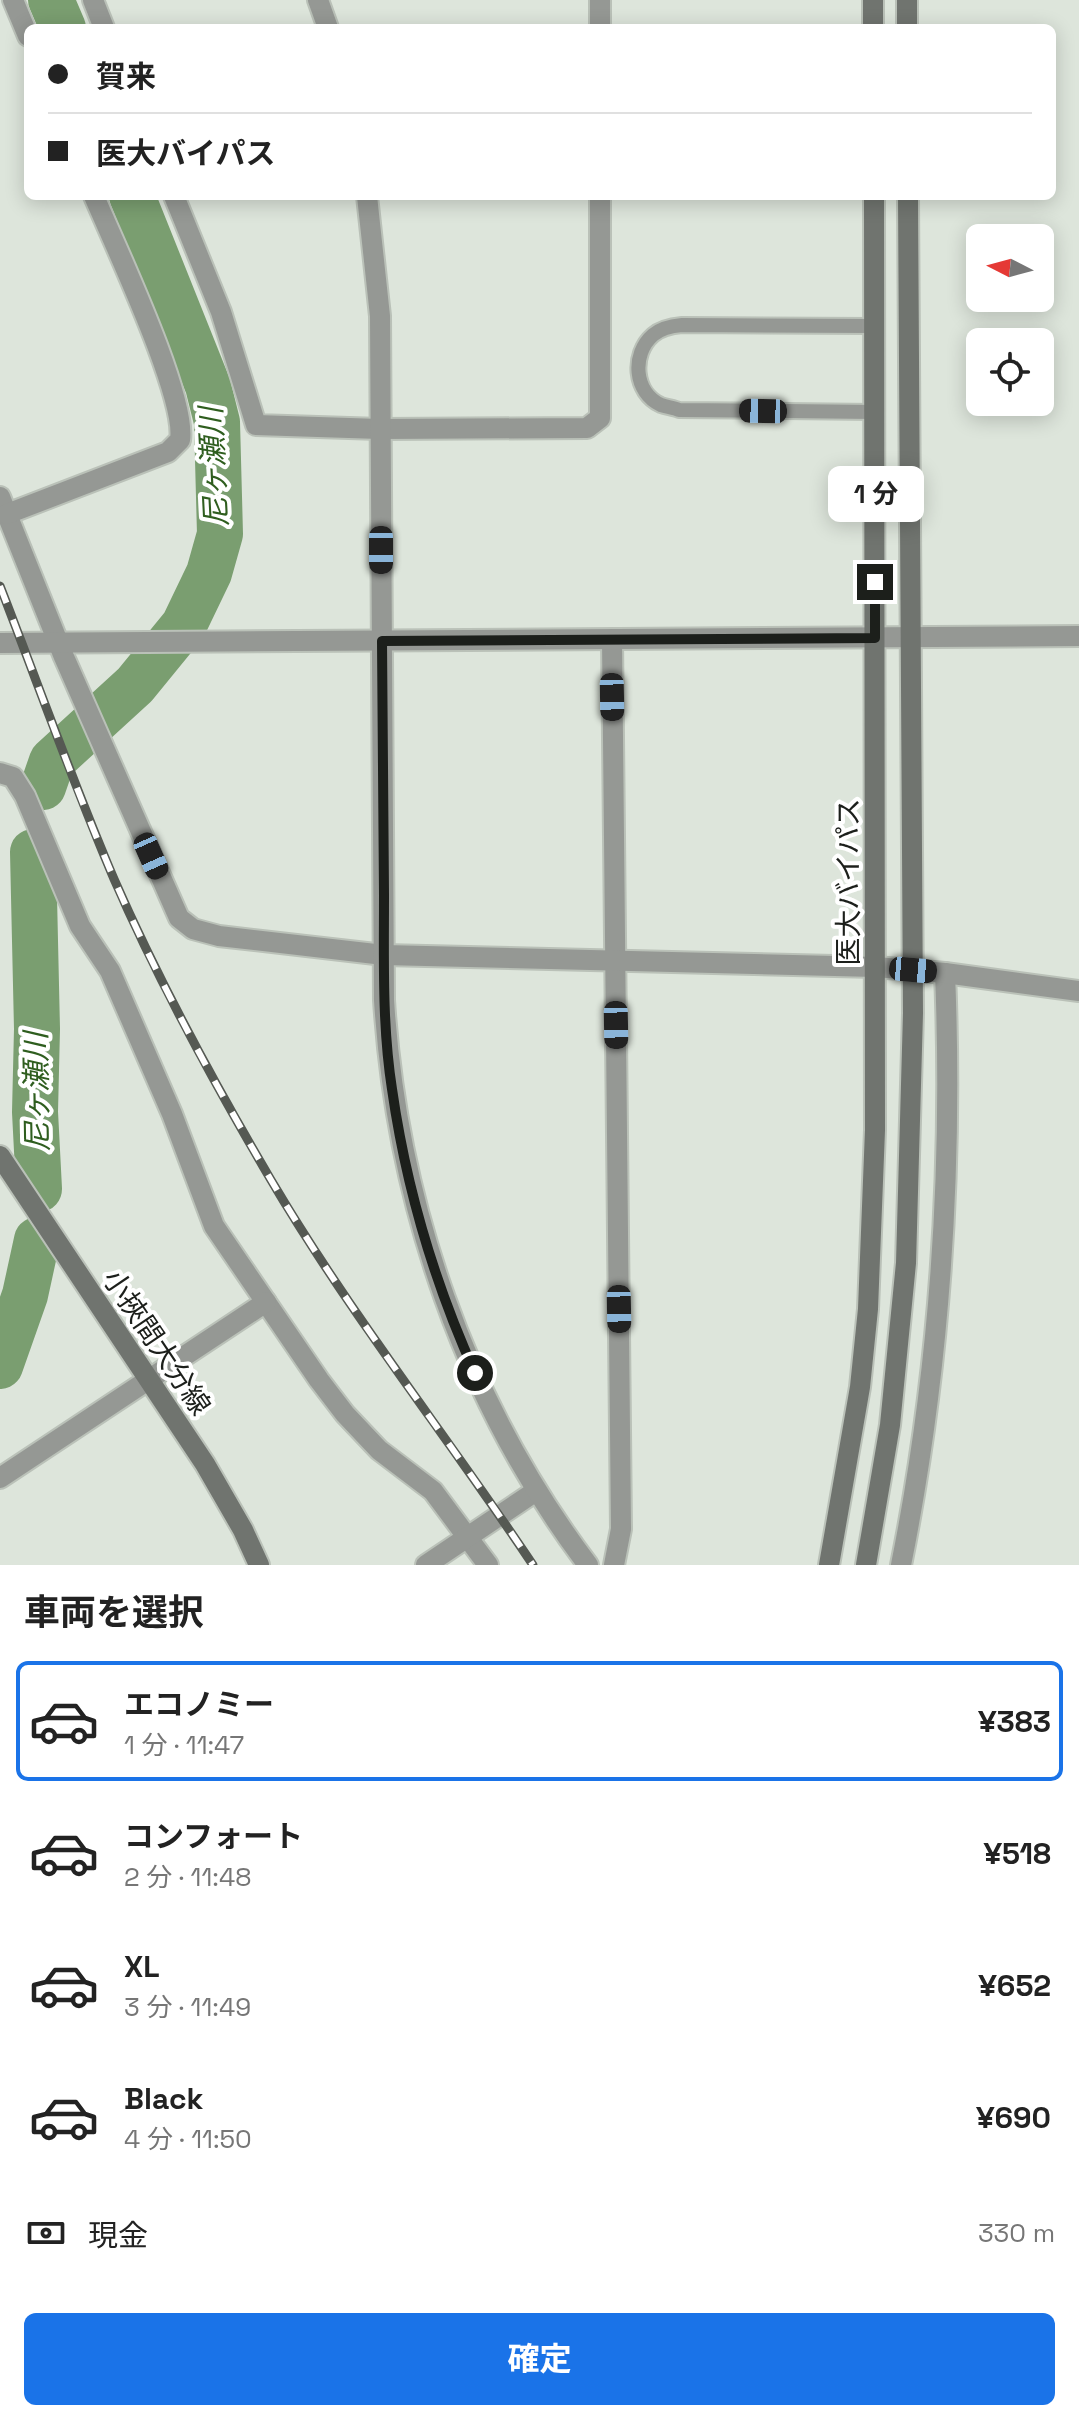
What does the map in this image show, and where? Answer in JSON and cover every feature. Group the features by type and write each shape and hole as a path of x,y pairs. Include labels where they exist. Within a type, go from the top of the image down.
{"main road":[{"path":"873,0 873,24"},
{"path":"907,0 907,24"},
{"name":"医大バイパス","path":"829,1565 860,1387 869,1295 875,1130 874,200"},
{"path":"866,1565 898,1359 906,1263 913,970 908,200"},
{"name":"小挾間大分線","path":"0,1156 221,1491 259,1565"}],"street":[{"path":"13,0 24,26"},
{"path":"93,0 102,24"},
{"path":"318,0 327,24"},
{"path":"600,0 600,24"},
{"path":"96,200 166,376 180,421 180,440 168,452 3,505 94,726 174,909 186,925 219,936 384,955 876,967 1079,991"},
{"path":"176,200 221,312 256,425 380,429 587,428 600,418 600,200"},
{"path":"367,200 380,316 384,1000 391,1087 417,1214 445,1303 492,1409 536,1491 588,1565"},
{"path":"0,643 1079,636"},
{"path":"612,639 621,1529 614,1565"},
{"path":"0,773 13,777 25,796 80,926 110,971 172,1114 214,1226 319,1380 360,1432 433,1491 488,1565"},
{"path":"901,1565 922,1453 944,1232 945,973"},
{"path":"0,1478 266,1302"},
{"path":"426,1565 536,1491"}],"lane":[{"path":"874,326 667,327 644,344 638,368 640,383 648,395 660,404 679,410 875,412"}],"waterway":[{"name":"尼ヶ瀬川","path":"51,0 61,24"},
{"name":"尼ヶ瀬川","path":"43,787 52,761 135,685 184,625 209,573 220,534 217,422 208,386 134,200"},
{"name":"尼ヶ瀬川","path":"33,852 37,1029 35,1112 39,1189"},
{"name":"尼ヶ瀬川","path":"0,1366 25,1295 37,1240"}],"railway":[{"path":"0,586 114,879 168,994 208,1069 271,1180 333,1279 533,1565"}],"route":[{"path":"475,1373 445,1303 417,1214 391,1087 384,1000 382,641 875,638 875,582"}]}
